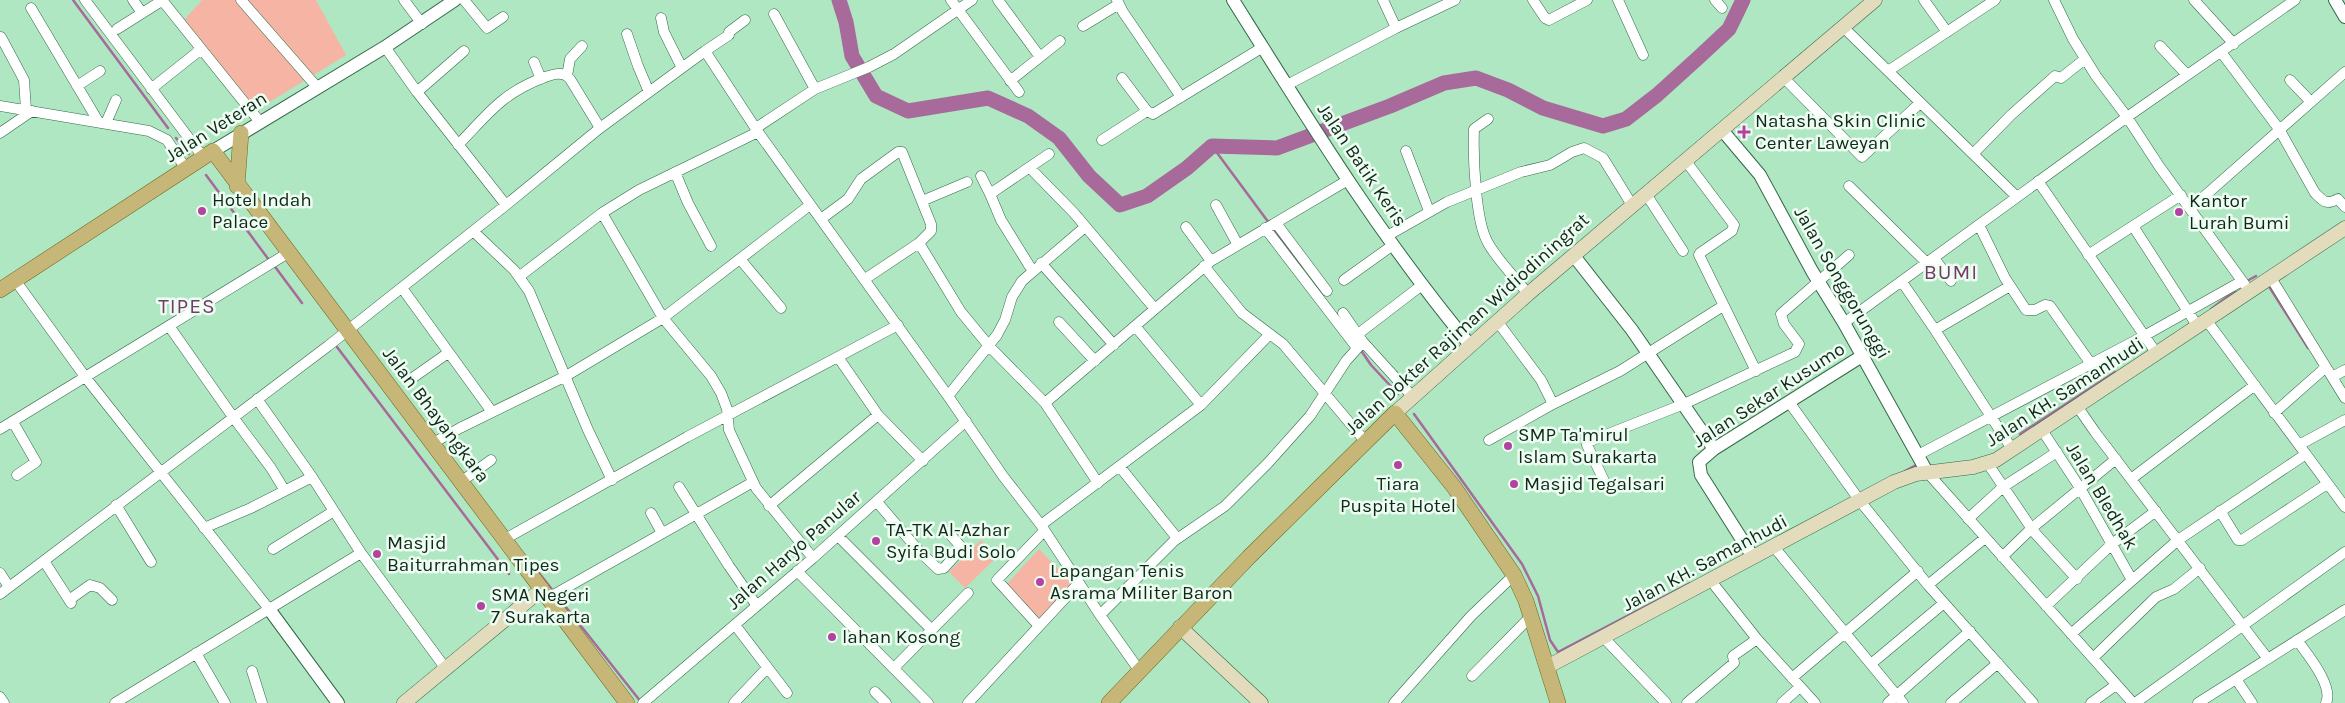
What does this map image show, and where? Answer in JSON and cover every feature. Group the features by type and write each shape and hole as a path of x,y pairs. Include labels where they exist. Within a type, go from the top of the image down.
{"main road":[{"name":"Jalan Dokter Rajiman Widiodiningrat","path":"1109,703 1180,628 1412,396 1496,321 1875,0"},
{"path":"237,186 241,133"},
{"name":"Jalan Veteran","path":"0,290 208,154"},
{"name":"Jalan Bhayangkara","path":"208,154 237,186 286,254 505,539 551,593 627,703"},
{"name":"Jalan KH. Samanhudi","path":"1547,667 1711,581 1752,556 1774,547 1857,497 1894,482 1922,463 1988,464 2078,406 2152,347 2203,324 2246,286 2271,278 2345,228"},
{"path":"1395,413 1454,487 1514,574 1531,616 1558,703"},
{"path":"404,703 446,668 551,593"},
{"path":"1180,628 1261,703"}],"street":[{"path":"85,0 183,131 208,154"},
{"path":"133,0 142,13"},
{"path":"117,29 162,0 200,50 260,122"},
{"path":"241,0 317,87"},
{"path":"404,0 422,24"},
{"name":"Jalan Veteran","path":"208,154 422,24 455,0"},
{"path":"464,0 486,28 503,17"},
{"path":"951,0 1019,92"},
{"path":"520,276 602,213 757,130 815,89 840,80 894,54 972,0"},
{"path":"998,0 1040,57"},
{"name":"Jalan Batik Keris","path":"1233,0 1322,142 1390,241 1422,285 1470,344"},
{"path":"1383,0 1396,28"},
{"path":"1287,85 1396,28 1455,0"},
{"path":"1533,0 1545,18 1549,20 1587,0"},
{"path":"1618,0 1643,55"},
{"path":"1924,0 1947,32"},
{"path":"1888,71 1995,0"},
{"path":"2054,0 2085,59 2246,286 2188,312 2152,347 2091,364 1990,415 1922,463 1968,519 2134,703 2345,552"},
{"path":"2194,0 2234,44"},
{"path":"1844,323 2127,117 2295,0"},
{"path":"2334,0 2345,17"},
{"path":"1083,26 1118,2 1181,97"},
{"path":"31,8 77,86 102,122"},
{"path":"774,14 815,89"},
{"path":"661,18 664,32 682,68"},
{"path":"0,594 347,331 473,232 600,128 729,35 729,32 745,20"},
{"path":"1842,26 2017,197"},
{"path":"628,34 649,92"},
{"path":"1,37 24,80 29,110"},
{"path":"1010,81 1060,41"},
{"path":"582,46 570,59 567,76 600,128"},
{"path":"2160,46 2187,75"},
{"path":"385,47 417,92 506,205"},
{"path":"1122,78 1147,111 1156,114 1263,48"},
{"path":"151,88 200,50"},
{"path":"417,92 464,51"},
{"path":"705,51 757,130 1042,528 1139,670"},
{"path":"2221,52 2279,129 2315,193 2323,202 2329,203 2338,199 2345,207"},
{"path":"1974,153 2011,115 2055,76 2061,78 2085,59"},
{"path":"534,62 541,79"},
{"path":"77,86 100,71"},
{"path":"2190,208 2345,72"},
{"path":"458,145 499,102 522,86 554,74 567,76"},
{"path":"1783,77 1862,157 1866,156 1920,103"},
{"path":"2290,80 2310,101"},
{"path":"102,122 116,100"},
{"path":"0,106 149,131 167,140 186,169"},
{"path":"0,133 29,110"},
{"path":"1102,140 1147,111"},
{"path":"1488,119 1474,130 1473,163 1482,226 1486,241 1528,294"},
{"name":"Jalan Songgorunggi","path":"1722,130 1760,175 1818,282 1844,323 1922,463"},
{"path":"167,140 183,131"},
{"path":"1344,280 1429,211 1521,172 1550,165 1572,152 1584,148 1603,158 1632,205"},
{"path":"821,219 848,199 861,179 901,151 932,228 929,235 919,243 865,279"},
{"path":"1406,151 1429,211"},
{"path":"990,194 1049,154"},
{"path":"1685,160 1734,225 1732,231 1699,254 1756,372"},
{"path":"1030,168 1085,227 1155,308"},
{"path":"676,172 688,203 711,246"},
{"path":"981,176 1001,220 1032,270"},
{"path":"1045,403 1208,264 1348,180"},
{"path":"2038,181 2152,347"},
{"path":"922,200 967,182"},
{"path":"1849,186 1951,281"},
{"path":"1646,194 1683,251"},
{"path":"2088,255 2181,195"},
{"path":"433,444 492,412 566,376 664,318 810,205"},
{"path":"1216,206 1238,245"},
{"path":"602,213 664,318 711,376 725,401 730,430 753,482 769,506 813,558"},
{"path":"1979,225 2010,286 2026,310 2035,310 2045,304 2050,306 2091,364"},
{"path":"1270,226 1327,291"},
{"path":"1270,226 1359,343 1412,396"},
{"path":"2133,226 2188,312 2203,324 2255,385 2345,507"},
{"path":"948,396 1002,328 1016,290 1032,270 1085,227"},
{"path":"1186,227 1208,264 1242,313 1283,344 1365,441"},
{"path":"473,232 520,276 529,291 612,480"},
{"path":"919,243 951,300 989,346 1045,403 1098,483"},
{"path":"0,429 286,254"},
{"path":"1607,487 1587,445 1588,442 1684,404 1756,372 1797,350 1799,344 1784,324 1781,314 1849,255"},
{"path":"1574,256 1684,404 1714,449"},
{"path":"740,259 782,308"},
{"path":"1041,263 1114,345"},
{"path":"2271,278 2323,369 2332,377 2345,398"},
{"path":"15,280 86,378 269,609 338,703"},
{"path":"1902,282 2012,449"},
{"path":"1100,615 1177,538 1225,506 1298,430 1359,343 1422,285"},
{"path":"1935,330 2010,286"},
{"path":"402,288 492,412"},
{"path":"1489,440 1553,404 1620,371 1723,306"},
{"path":"1343,313 1359,343"},
{"path":"1496,321 1534,371 1553,404"},
{"path":"1059,322 1095,361"},
{"path":"505,539 727,416 898,325"},
{"path":"170,326 271,468 285,492"},
{"path":"1135,326 1201,405"},
{"path":"1039,626 997,580 1042,528 1201,405 1270,334"},
{"path":"410,379 448,353"},
{"name":"Jalan Sekar Kusumo","path":"1752,556 1699,471 1699,462 1714,449 1862,356"},
{"path":"838,357 878,415 923,461"},
{"path":"2274,413 2323,369"},
{"path":"2332,377 2345,370"},
{"path":"2131,479 2255,385"},
{"path":"257,399 312,477 361,553 446,668"},
{"path":"1789,402 1857,497 1928,585 2030,699 2018,703"},
{"path":"2078,406 2268,659"},
{"path":"769,506 878,415"},
{"path":"2299,445 2345,420"},
{"name":"Jalan Haryo Panular","path":"646,700 758,606 966,421"},
{"path":"13,422 36,462 17,475"},
{"name":"Jalan Bledhak","path":"2042,430 2080,488 2132,580"},
{"path":"1968,519 2004,487 2057,452"},
{"path":"2071,634 2178,540 2306,454"},
{"path":"2002,557 2032,528 2116,459"},
{"path":"462,481 491,460"},
{"path":"1988,464 2034,532 2077,579"},
{"path":"1120,467 1177,538"},
{"path":"204,528 285,492 312,477"},
{"path":"551,593 753,482"},
{"path":"2220,511 2238,540 2242,540 2327,484"},
{"path":"679,487 695,514 758,606"},
{"path":"877,502 938,569 944,568 962,548 948,532"},
{"path":"116,505 151,562"},
{"path":"274,549 334,511"},
{"path":"2046,606 2077,579 2112,544 2156,511"},
{"path":"651,513 662,533"},
{"path":"838,536 932,630"},
{"path":"1928,585 1985,538"},
{"path":"1774,547 1900,699"},
{"path":"115,703 361,553"},
{"path":"44,561 70,601 90,585 100,588 112,600"},
{"path":"2093,658 2156,597 2174,589 2200,568"},
{"path":"797,571 928,703"},
{"path":"1792,678 1844,632 1918,572"},
{"path":"0,574 9,587"},
{"path":"1394,703 1471,616 1514,574"},
{"path":"1711,581 1757,638 1814,703"},
{"path":"968,703 1079,583"},
{"path":"894,668 968,593"},
{"path":"1871,664 1944,603"},
{"path":"2198,703 2345,610"},
{"path":"1472,676 1531,616"},
{"path":"735,625 787,693"},
{"path":"1888,703 1900,699 1970,631"},
{"path":"1604,638 1664,703"},
{"path":"1687,703 1734,663 1733,656 1757,638"},
{"path":"2297,640 2327,688 2329,697 2326,703"},
{"path":"196,653 225,703"},
{"path":"1951,703 1998,662"},
{"path":"734,703 767,668"},
{"path":"252,672 262,703"},
{"path":"2236,679 2252,703"},
{"path":"2091,703 2116,685"},
{"path":"1782,703 1800,687"},
{"path":"874,692 886,703"},
{"path":"0,696 4,703"}],"shaded area":[{"path":"202,0 316,0 346,55 255,111 183,21"},
{"path":"981,540 997,557 965,588 949,572"},
{"name":"Lapangan Tenis Asrama Militer Baron","path":"1039,549 1074,585 1041,619 1006,585"}],"waterway":[{"path":"73,0 168,128"},
{"path":"839,0 846,22 852,56 876,96 908,111 988,98 1028,116 1059,138 1089,176 1120,205 1147,196 1187,168 1212,146 1277,148 1390,106 1444,83 1476,78 1508,90 1543,108 1603,126 1626,119 1657,95 1729,29 1743,0"},
{"path":"176,138 189,154"},
{"path":"1212,146 1269,223"},
{"path":"206,175 269,260"},
{"path":"1273,228 1302,268"},
{"path":"273,264 302,303"},
{"path":"2247,281 2256,276"},
{"path":"2270,288 2308,348"},
{"path":"2211,309 2235,291"},
{"path":"337,347 509,574"},
{"path":"1360,349 1371,365 1398,394"},
{"path":"2020,434 2115,372"},
{"path":"1414,414 1522,564 1538,596 1550,640 1558,652 1690,583"},
{"path":"1905,471 1918,464"},
{"path":"539,573 554,592"},
{"path":"558,597 641,702"}],"place":[{"name":"Natasha Skin Clinic Center Laweyan","path":"1744,132"},
{"name":"Hotel Indah Palace","path":"202,211"},
{"name":"Kantor Lurah Bumi","path":"2179,212"},
{"name":"SMP Ta'mirul Islam Surakarta","path":"1508,446"},
{"name":"Tiara Puspita Hotel","path":"1398,465"},
{"name":"Masjid Tegalsari","path":"1514,484"},
{"name":"TA-TK Al-Azhar Syifa Budi Solo","path":"876,541"},
{"name":"Masjid Baiturrahman Tipes","path":"377,554"},
{"name":"Lapangan Tenis Asrama Militer Baron","path":"1040,582"},
{"name":"SMA Negeri 7 Surakarta","path":"481,606"},
{"name":"lahan Kosong","path":"832,637"}],"district":[{"name":"BUMI","path":"1951,272"},
{"name":"TIPES","path":"187,306"}]}
